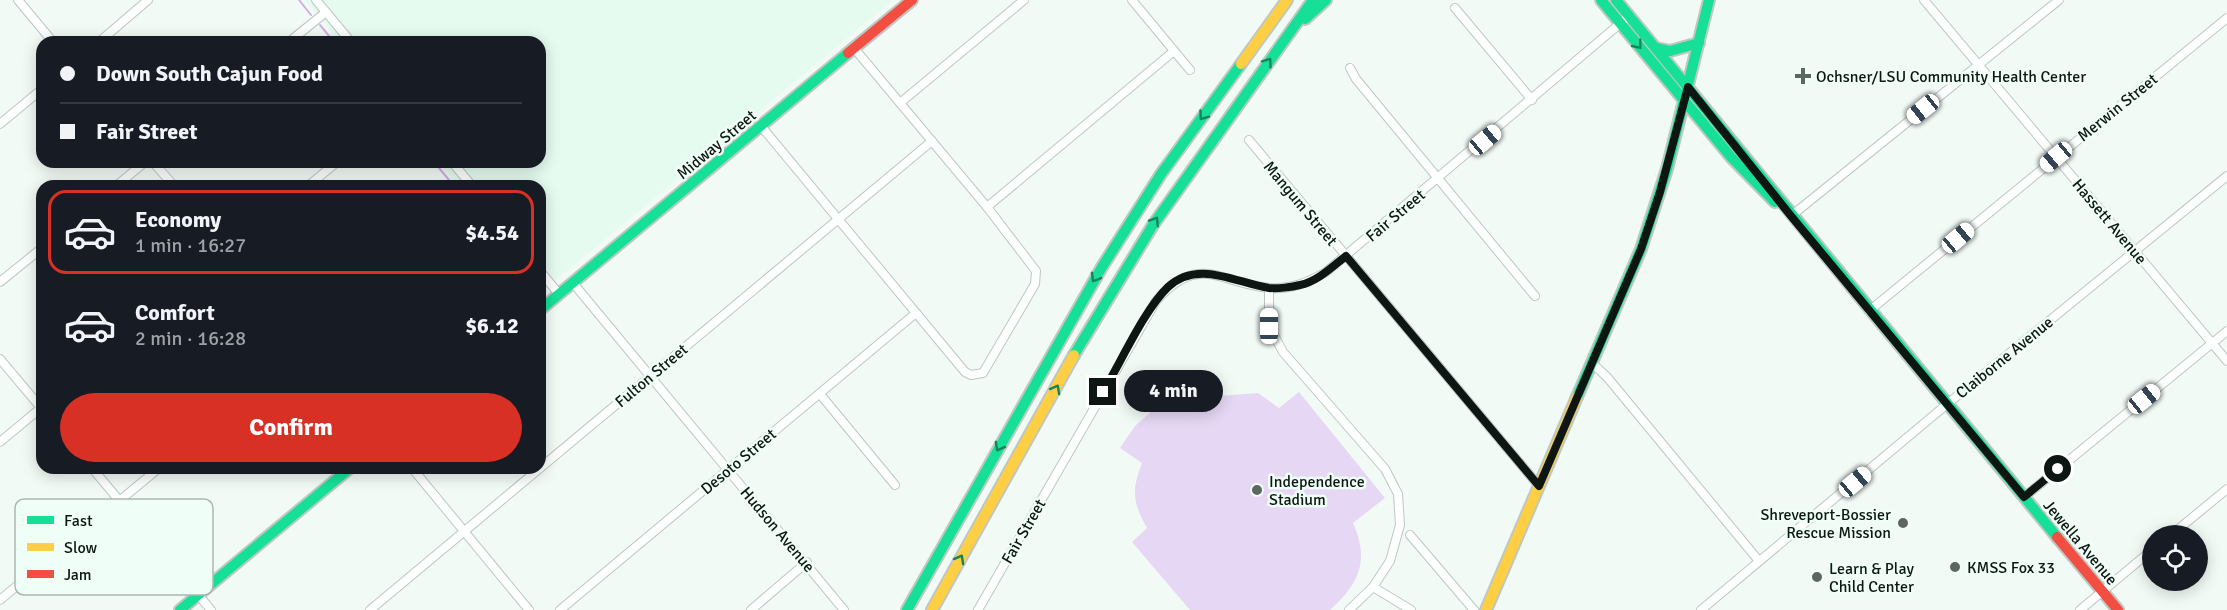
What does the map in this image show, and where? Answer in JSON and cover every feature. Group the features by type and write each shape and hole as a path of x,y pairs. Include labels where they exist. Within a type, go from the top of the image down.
{"main road":[{"name":"Midway Street","path":"546,305 912,0"},
{"path":"1269,25 1281,0"},
{"path":"907,610 1102,267 1161,174 1287,0"},
{"path":"932,610 1084,338 1141,244 1196,161 1312,0"},
{"path":"1292,30 1326,0"},
{"name":"Jewella Avenue","path":"1601,0 1656,48 1946,405 2118,610"},
{"name":"Jewella Avenue","path":"1616,0 1625,20 1684,102 1766,195 1791,216"},
{"path":"1485,610 1645,239 1660,192 1709,0"},
{"path":"1656,48 1670,51 1698,43"},
{"path":"213,582 343,474"},
{"path":"180,610 198,595"}],"street":[{"path":"18,0 48,36"},
{"path":"106,36 148,0"},
{"path":"316,0 346,36"},
{"path":"900,103 1024,0"},
{"path":"1132,0 1190,70"},
{"name":"Hassett Avenue","path":"1924,0 2227,361"},
{"path":"1791,216 2059,0"},
{"path":"1455,8 1532,100"},
{"path":"296,36 326,12"},
{"name":"Merwin Street","path":"1869,311 2227,18"},
{"name":"Fair Street","path":"978,610 1156,301 1168,287 1201,273 1223,275 1269,288 1302,285 1326,272 1625,20"},
{"path":"761,126 965,372 978,376 987,369 1036,279 1033,264 854,48"},
{"path":"987,207 1174,51"},
{"path":"1350,68 1356,79 1535,296"},
{"path":"0,124 36,94"},
{"name":"Mangum Street","path":"1249,140 1539,486"},
{"name":"Fulton Street","path":"546,464 932,141"},
{"path":"123,180 138,168"},
{"path":"158,168 169,180"},
{"path":"315,180 330,168"},
{"path":"457,168 467,180"},
{"name":"Claiborne Avenue","path":"1701,610 1946,405 2227,176"},
{"path":"0,282 36,253"},
{"path":"546,278 559,294"},
{"name":"Hudson Avenue","path":"573,283 807,562 844,610"},
{"path":"1269,288 1269,326 1283,352 1390,477 1398,494 1400,525 1390,561 1374,587 1349,610"},
{"name":"Desoto Street","path":"560,610 916,313"},
{"path":"2024,497 2227,330"},
{"path":"0,359 36,401"},
{"path":"1593,364 1759,561"},
{"path":"819,394 895,485"},
{"path":"0,442 36,413"},
{"path":"97,474 118,499"},
{"path":"122,499 152,474"},
{"path":"417,474 530,610"},
{"name":"Fulton Street","path":"370,610 534,474"},
{"path":"2183,525 2227,489"},
{"path":"1410,536 1474,610"},
{"path":"2080,610 2142,558"},
{"path":"750,610 807,562"},
{"path":"1374,587 1411,610"},
{"path":"0,600 15,588"},
{"path":"198,595 211,610"}],"shaded area":[{"path":"305,0 893,0 546,288 546,180 454,180 444,168 546,168 546,36 335,36"},
{"name":"Independence Stadium","path":"1208,376 1219,396 1258,393 1279,408 1299,392 1385,498 1353,523 1361,549 1359,571 1348,591 1330,610 1190,610 1132,542 1147,528 1135,497 1136,481 1142,463 1120,448 1135,426 1152,411 1148,406 1139,412 1134,405 1143,398 1140,394 1152,385 1155,388 1163,382 1170,388 1161,395 1166,400 1183,387"}],"waterway":[{"path":"299,0 311,15"},
{"path":"320,25 329,36"},
{"path":"439,168 449,180"}],"traffic: fast":[{"path":"1074,355 1153,225 1313,0"},
{"path":"1305,19 1326,0"},
{"path":"1601,0 1731,157 1775,202"},
{"path":"1616,0 2057,537"},
{"path":"1577,397 1641,249 1667,169 1709,0"},
{"path":"1656,48 1670,51 1699,43"},
{"path":"546,305 848,53"},
{"path":"907,610 1102,267 1161,174 1241,64"},
{"path":"213,582 343,474"},
{"path":"180,610 198,595"}],"traffic: slow":[{"path":"1241,64 1287,0"},
{"path":"932,610 1074,355"},
{"path":"1486,610 1577,397"}],"traffic: jam":[{"path":"848,53 912,0"},
{"path":"2057,537 2118,610"}],"place":[{"name":"Ochsner/LSU Community Health Center","path":"1803,76"},
{"name":"Independence Stadium","path":"1257,490"},
{"name":"Shreveport-Bossier Rescue Mission","path":"1903,523"},
{"name":"KMSS Fox 33","path":"1955,567"},
{"name":"Learn & Play Child Center","path":"1817,577"}],"route":[{"path":"1103,392 1156,301 1175,282 1201,273 1223,275 1269,288 1302,285 1326,272 1346,256 1539,486 1641,249 1660,192 1688,87 1758,171 1791,216 2024,497 2058,469"}]}
